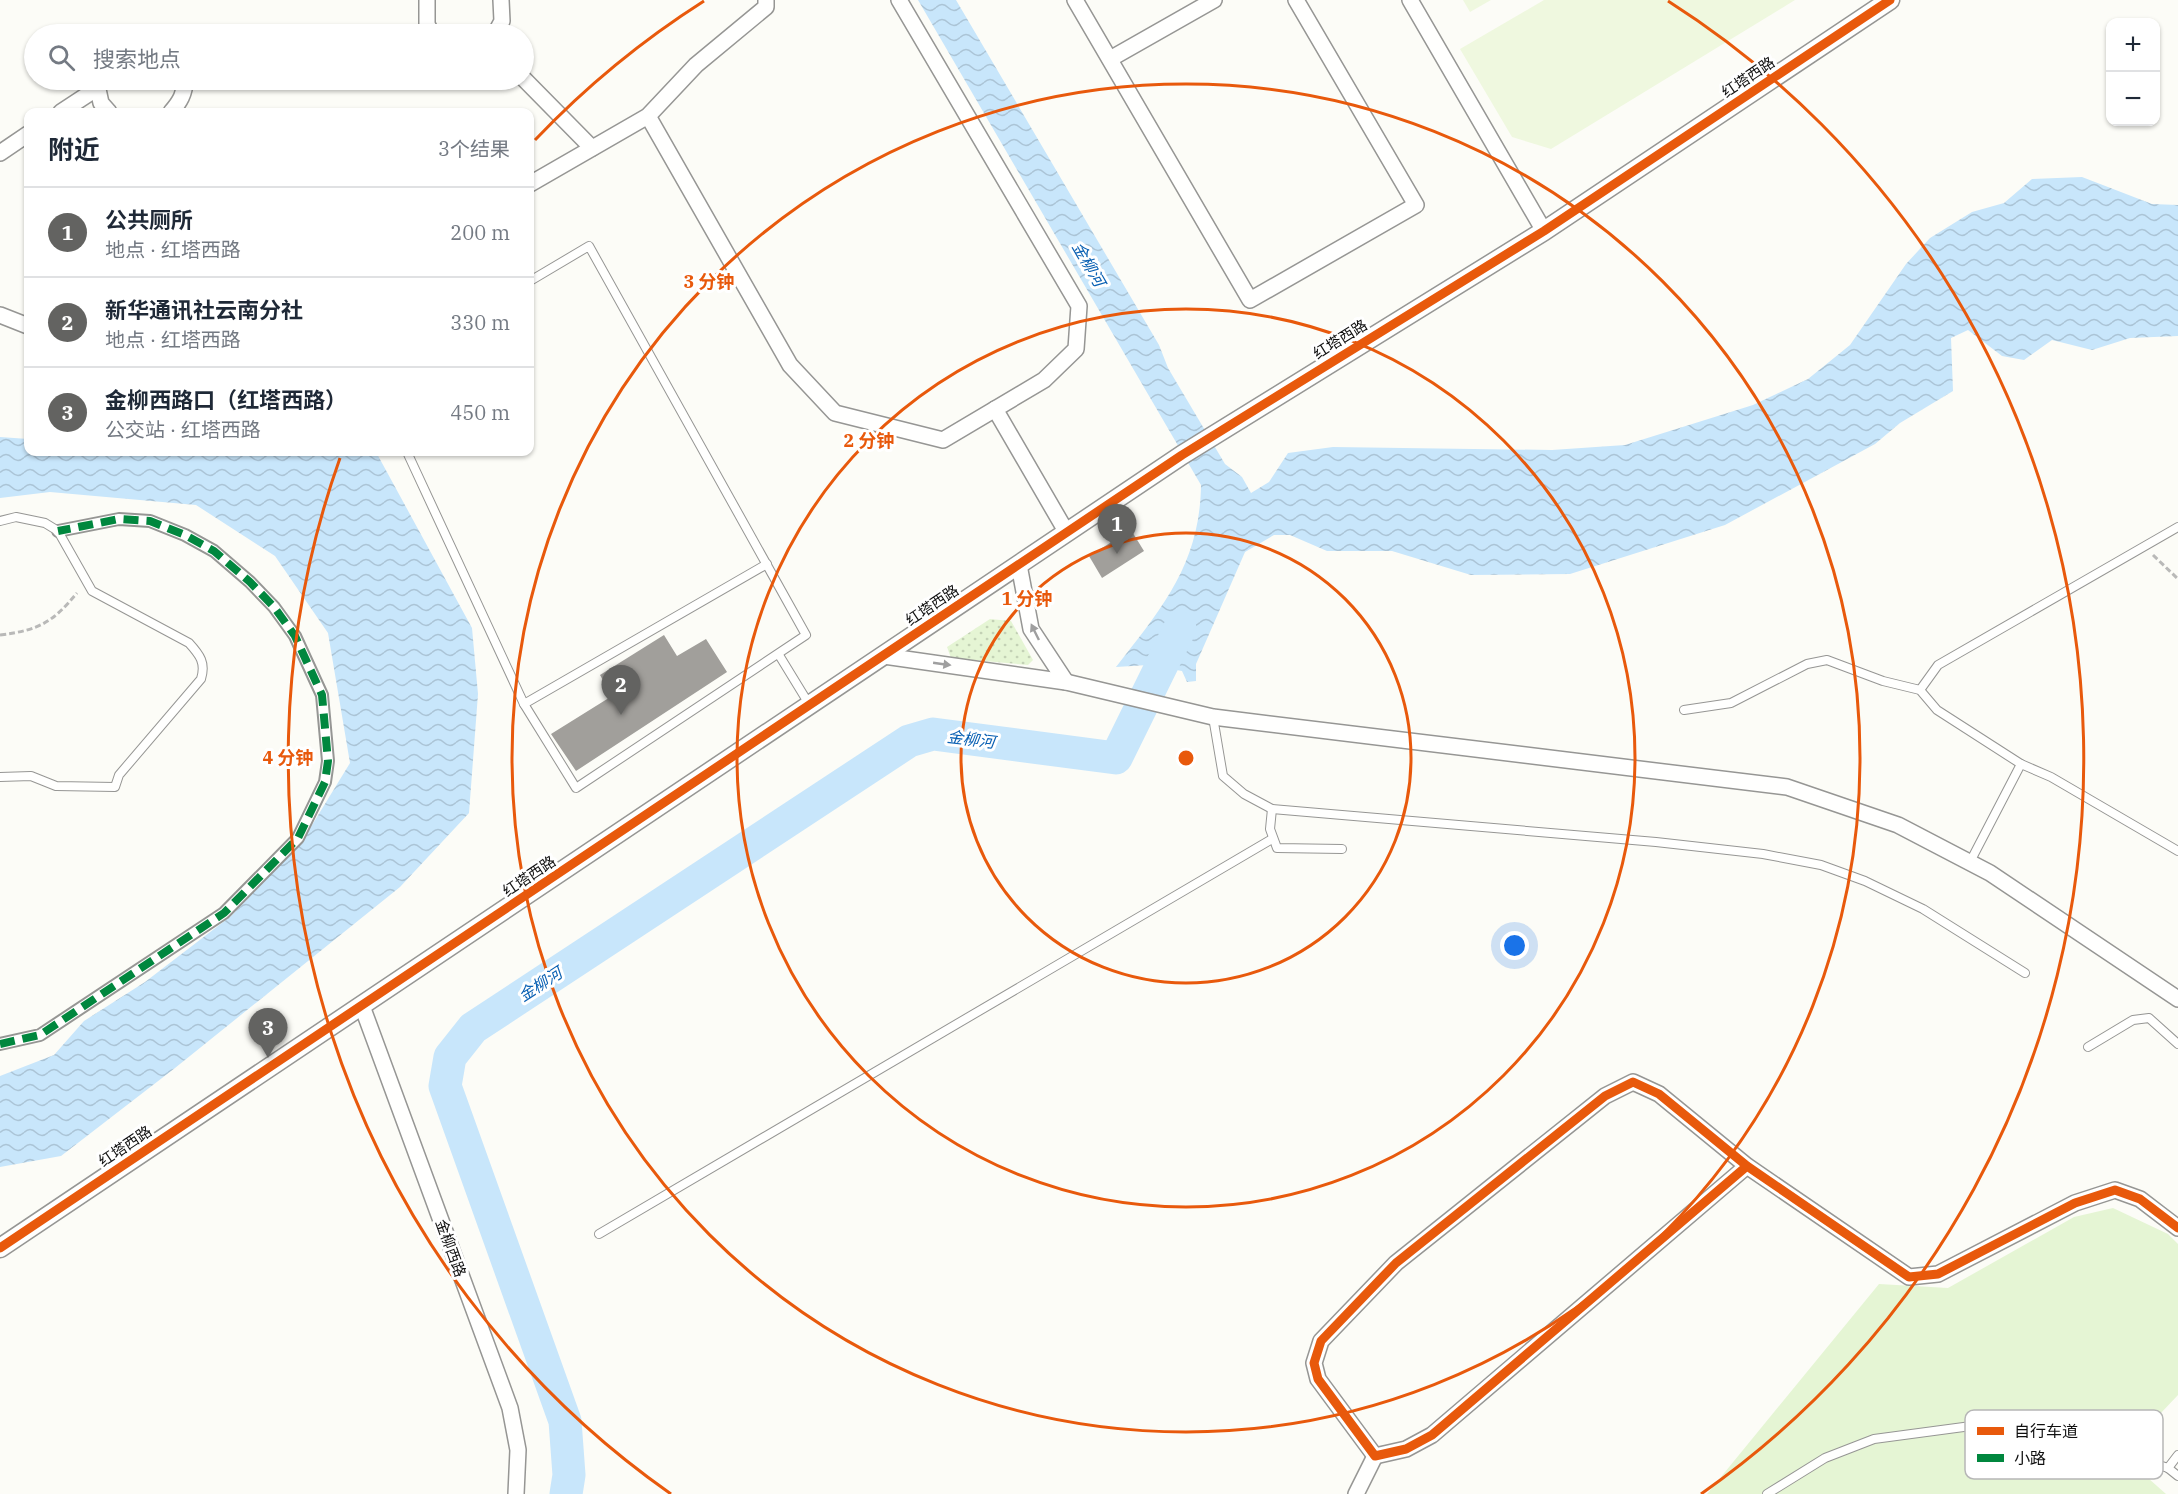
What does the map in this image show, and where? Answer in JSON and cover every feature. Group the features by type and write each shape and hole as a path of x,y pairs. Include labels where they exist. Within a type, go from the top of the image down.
{"street":[{"path":"426,24 427,0"},
{"path":"500,24 501,0"},
{"path":"648,116 790,365 835,413 943,440 1044,380 1076,349 1079,306 899,0"},
{"path":"1076,0 1250,300 1416,205 1296,0"},
{"path":"1110,59 1214,0"},
{"path":"1410,0 1544,231"},
{"name":"红塔西路","path":"0,1248 1182,455 1544,231 1890,0"},
{"path":"534,182 648,116 696,65 770,2"},
{"path":"534,89 592,148"},
{"path":"66,108 88,90"},
{"path":"98,90 101,103 105,108"},
{"path":"175,108 184,90"},
{"path":"0,153 24,137"},
{"path":"0,315 24,324"},
{"path":"995,409 1067,533"},
{"path":"0,1044 40,1035 224,913 298,838 325,782 328,761 322,695 295,636 274,607 250,582 214,551 185,535 150,521 119,519 58,531"},
{"path":"1019,565 1031,629 1066,682"},
{"path":"884,656 1066,682 1213,717 1787,787 1898,825 1970,862 2073,926 2178,999"},
{"name":"金柳西路","path":"362,1006 510,1408 518,1450 516,1494"},
{"path":"1375,1456 1318,1379 1314,1363 1321,1341 1396,1263 1605,1096 1633,1082 1659,1094 1747,1166 1909,1277 1938,1274 2074,1203 2115,1190 2140,1199 2178,1228"},
{"path":"1375,1456 1406,1449 1432,1435 1747,1166"},
{"path":"1356,1494 1375,1456"}],"lane":[{"path":"409,456 524,704 576,788 806,635 589,246 534,279"},
{"path":"0,521 16,518 45,523 58,531 92,591 189,643 199,654 204,668 201,679 119,775 114,787 56,786 31,776 0,777"},
{"path":"1920,690 1938,665 2178,527"},
{"path":"524,704 766,564"},
{"path":"779,655 810,705"},
{"path":"1684,710 1731,703 1807,664 1827,660 1883,681 1920,690 1937,711 2021,764 2051,777 2178,851"},
{"path":"1213,717 1223,776 1244,794 1272,809 1656,842 1763,854 1821,865 1865,881 1923,909 2025,973"},
{"path":"1970,862 2021,764"},
{"path":"1272,809 1270,829 1277,848 1342,849"},
{"path":"599,1234 1272,839"},
{"path":"2088,1047 2133,1020 2149,1018 2178,1044"},
{"path":"1767,1494 1826,1458 1874,1439 1965,1427"},
{"path":"2169,1468 2178,1455"},
{"path":"2163,1466 2178,1476"}],"path":[{"path":"2146,546 2178,579"},
{"path":"0,635 29,631 45,623 62,610 86,583"}],"green space":[{"path":"1463,0 1491,0 1470,12"},
{"path":"1544,0 1795,0 1551,149 1512,137 1460,49"},
{"path":"990,619 1011,621 1033,660 1028,665 951,658 947,647"},
{"path":"2113,1208 2168,1234 2178,1244 2178,1395 2163,1411 1965,1410 1965,1479 2149,1479 2166,1494 1707,1494 1879,1284 1948,1288 2074,1217"}],"water":[{"path":"918,0 956,0 1159,345 1168,368 1225,464 1242,477 1251,493 1269,482 1288,453 1333,447 1552,450 1625,445 1753,405 1808,379 1850,345 1906,264 1930,238 1972,212 2004,203 2032,179 2082,177 2152,204 2178,205 2178,336 2130,338 2092,350 2052,340 2024,360 2002,356 1968,330 1951,338 1953,391 1900,423 1875,444 1725,525 1570,574 1471,575 1392,551 1327,551 1290,535 1274,535 1245,552 1196,664 1196,681 1187,682 1182,671 1148,665 1116,667 1163,604 1186,562 1199,513 1201,485"},
{"path":"0,437 24,439 24,456 378,456 472,628 478,694 469,813 400,887 175,1068 61,1156 0,1167 0,1076 54,1055 84,1021 145,982 231,916 301,843 350,763 328,633 275,556 196,505 50,492 0,498"}],"building":[{"path":"1131,530 1144,551 1102,578 1089,556"},
{"path":"664,635 677,656 706,639 727,672 576,771 551,734 612,696 600,675"}],"waterway":[{"name":"金柳河","path":"566,1494 569,1475 565,1421 445,1086 450,1057 473,1028 909,741 933,734 1116,758 1180,628"}],"marked path":[{"path":"0,1044 40,1035 224,913 298,838 325,782 328,761 322,695 295,636 274,607 250,582 214,551 185,535 150,521 119,519 58,531"}],"cycle path":[{"path":"0,1248 1182,455 1544,231 1890,0"},
{"path":"1747,1166 1432,1435 1406,1449 1375,1456 1318,1379 1314,1363 1321,1341 1396,1263 1605,1096 1633,1082 1659,1094 1747,1166 1909,1277 1938,1274 2075,1203 2115,1190 2140,1199 2178,1228"}],"place":[{"name":"公共厕所","path":"1117,554"},
{"name":"新华通讯社云南分社","path":"621,715"},
{"name":"金柳西路口（红塔西路）","path":"268,1058"}]}
